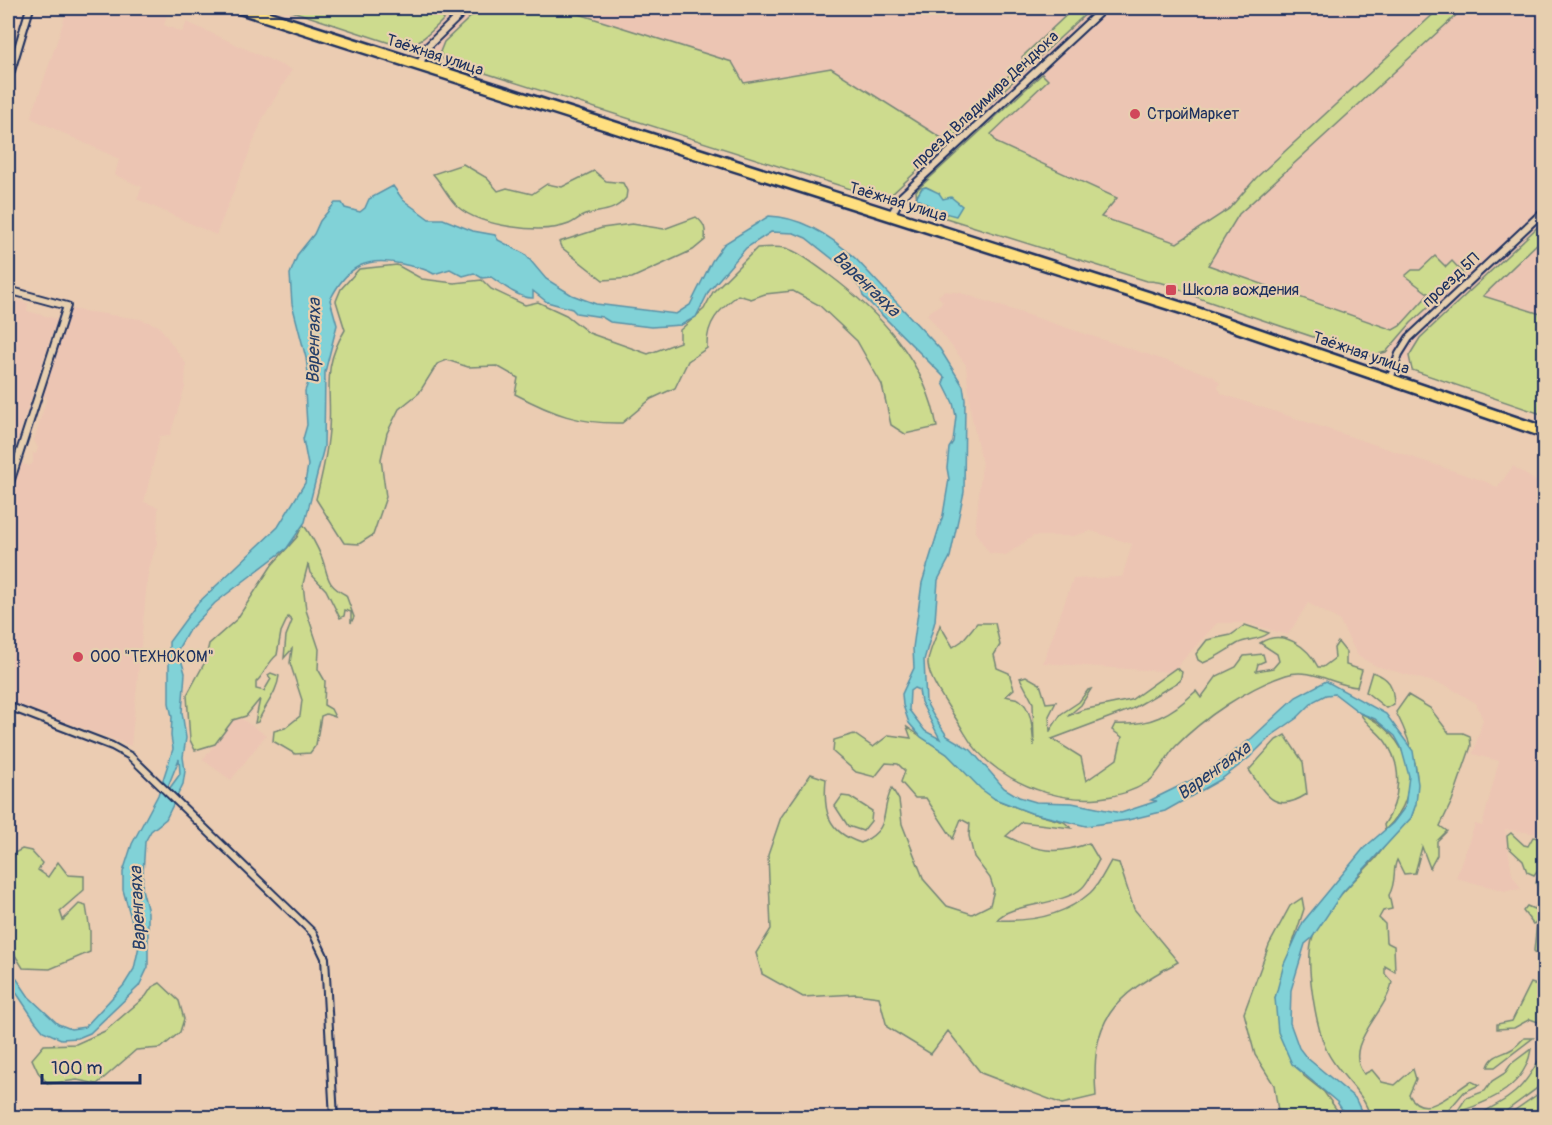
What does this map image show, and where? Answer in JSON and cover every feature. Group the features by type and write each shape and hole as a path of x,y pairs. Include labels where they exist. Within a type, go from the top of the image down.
{"highway":[{"name":"Таёжная улица","path":"240,8 1185,309 1545,432"}],"street":[{"path":"8,81 30,8"},
{"path":"419,66 431,42 467,8"},
{"name":"проезд Владимира Дендюка","path":"891,215 902,196 1104,8"},
{"name":"проезд 5П","path":"1390,379 1399,354 1409,338 1545,211"},
{"path":"8,290 67,306 8,489"},
{"path":"8,706 120,749 183,805 313,933 325,958 334,1118"}],"shaded area":[{"path":"68,8 169,8 164,25 182,32 187,22 292,70 263,118 216,235 137,199 142,187 115,175 119,159 31,118"},
{"path":"305,8 1544,8 1544,413 1412,367 1382,341 1078,224 914,169 453,56"},
{"path":"944,291 961,293 1213,376 1220,383 1218,388 1222,394 1487,482 1497,488 1513,466 1544,487 1544,835 1505,829 1512,874 1521,889 1505,891 1456,878 1475,824 1482,826 1499,761 1473,754 1483,720 1476,703 1447,686 1376,666 1358,656 1339,620 1308,603 1288,635 1247,623 1217,623 1172,672 1043,663 1073,579 1122,577 1132,544 1091,531 1073,536 1033,536 1006,555 989,553 975,532 982,464 971,414 966,365 927,314 943,302 938,296"},
{"path":"8,298 28,303 27,311 57,319 11,459 8,461"},
{"path":"69,309 140,319 159,326 186,364 185,387 170,435 160,436 144,502 158,507 157,543 148,572 131,746 8,701 8,510 13,503 10,498 21,463 29,466 33,463 33,453 36,454 38,448 34,440 47,398 43,397"},
{"path":"236,715 266,735 231,780 203,760"}],"green space":[{"path":"283,8 455,8 422,39 407,46 399,46"},
{"path":"480,8 560,8 732,62 744,83 831,68 943,139 989,98 1023,59 1022,57 1074,8 1092,8 892,194 879,198 444,60 440,52 444,42"},
{"path":"1440,8 1464,8 1239,214 1208,265 1393,330 1400,326 1429,294 1405,276 1412,270 1420,270 1435,256 1446,267 1452,261 1464,274 1411,323 1386,352 1371,356 1207,301 1171,285 1147,281 930,213 917,203 917,198 946,214 940,197 926,187 922,188 917,197 916,191 1042,74 1048,80 991,134 997,143 1117,198 1101,217 1177,243 1229,209 1256,178"},
{"path":"463,164 487,178 498,191 507,188 532,194 547,184 562,187 594,171 606,181 623,183 627,191 626,198 612,209 585,215 569,224 557,227 543,229 495,224 468,214 458,207 433,174"},
{"path":"696,217 704,227 705,240 693,250 632,278 603,280 561,247 559,242 602,228 632,224 664,229"},
{"path":"1544,221 1544,237 1483,296 1544,315 1544,415 1412,370 1409,356 1420,338"},
{"path":"782,247 796,252 828,274 865,305 898,340 911,360 931,403 937,427 905,434 891,425 882,385 857,341 819,305 793,291 765,294 751,299 738,295 715,317 709,331 707,348 688,361 675,388 651,399 622,423 579,420 542,407 515,394 518,378 497,366 468,367 447,360 437,364 419,393 399,409 387,433 381,459 386,497 373,535 359,544 344,543 316,499 328,439 330,368 345,330 336,301 341,289 359,269 397,265 422,279 454,283 482,280 491,289 525,305 538,302 566,315 589,333 648,354 680,342 680,330 704,309 713,292 757,248"},
{"path":"303,524 320,554 329,580 334,587 346,595 354,617 351,623 351,612 345,610 344,616 340,618 326,590 310,573 308,564 303,584 306,610 319,649 318,669 325,681 324,705 331,709 335,717 326,714 321,716 316,745 310,753 295,754 273,741 274,731 285,728 300,716 302,700 290,663 292,649 284,658 286,636 292,621 288,617 281,632 277,655 256,682 256,689 264,691 271,679 268,675 271,673 279,676 273,694 258,722 255,723 260,699 246,716 233,720 215,744 195,750 190,740 187,695 205,662 209,644 237,619 272,565 297,537"},
{"path":"977,623 995,623 1000,645 994,655 997,668 1009,673 1014,689 1006,696 1017,698 1027,709 1034,746 1033,703 1020,678 1026,676 1040,684 1046,703 1056,702 1049,716 1050,731 1061,714 1079,702 1088,690 1091,689 1081,705 1068,716 1082,710 1131,700 1176,668 1182,672 1180,681 1132,709 1052,739 1081,757 1086,781 1117,759 1122,737 1112,730 1115,724 1149,721 1169,713 1196,691 1201,698 1217,676 1236,667 1244,656 1263,654 1265,661 1258,664 1256,671 1273,668 1279,661 1277,654 1260,643 1269,639 1286,639 1294,642 1308,653 1318,667 1323,667 1335,658 1334,648 1338,642 1346,652 1346,665 1362,670 1357,687 1304,673 1295,673 1272,680 1227,704 1199,725 1176,746 1148,782 1125,793 1099,798 1073,798 1046,793 1021,783 998,769 979,752 937,689 929,671 928,660 940,625 953,647 962,641"},
{"path":"1245,625 1269,633 1241,642 1203,663 1198,660 1196,654 1207,640 1231,635"},
{"path":"1372,672 1387,680 1393,692 1394,704 1386,708 1366,692"},
{"path":"1408,695 1430,708 1449,733 1463,733 1470,736 1471,746 1452,801 1440,826 1447,831 1437,841 1437,855 1430,868 1422,847 1415,873 1404,874 1397,860 1389,895 1392,909 1383,911 1379,918 1385,924 1386,942 1394,946 1395,972 1385,966 1385,974 1392,982 1388,994 1361,1040 1358,1063 1364,1074 1372,1070 1382,1082 1395,1085 1413,1069 1416,1079 1409,1095 1416,1103 1423,1106 1440,1102 1471,1081 1479,1085 1464,1092 1447,1112 1425,1117 1370,1117 1357,1091 1336,1067 1322,1039 1312,993 1311,948 1313,937 1324,916 1375,859 1396,831 1411,818 1417,791 1417,777 1412,751 1396,712"},
{"path":"1360,713 1377,722 1391,735 1401,749 1407,764 1409,781 1406,798 1398,814 1385,830 1384,825 1397,794 1395,761 1385,741"},
{"path":"907,727 947,754 995,799 1031,813 1064,822 1071,828 1022,822 1006,836 1046,850 1066,849 1089,843 1099,860 1085,885 1073,894 1013,910 1003,914 997,920 1022,920 1046,916 1069,907 1093,890 1111,861 1119,863 1134,909 1178,962 1136,987 1121,999 1110,1013 1102,1029 1097,1048 1096,1096 1062,1104 981,1073 948,1031 931,1054 887,1027 879,997 856,994 803,997 762,974 756,953 771,929 768,855 781,817 811,774 826,779 825,801 834,826 841,833 861,843 878,831 884,819 892,788 899,800 902,824 924,880 947,906 972,914 990,905 994,890 990,878 974,857 969,836 970,824 961,819 953,839 926,798 915,798 901,782 905,771 898,764 886,763 875,777 856,772 833,752 834,740 854,734 873,747 889,735 911,738"},
{"path":"1285,735 1303,762 1307,794 1287,803 1272,799 1266,794 1249,770 1276,740"},
{"path":"842,796 850,797 872,811 871,821 863,831 848,826 835,806"},
{"path":"1511,833 1528,846 1533,837 1538,838 1540,850 1544,848 1544,898 1536,883 1540,873 1537,871 1534,875 1527,872 1523,861 1508,847 1507,836"},
{"path":"22,849 31,851 42,863 38,870 48,877 58,862 68,875 84,876 84,890 60,911 63,920 79,904 86,906 90,931 90,952 50,969 23,968 8,944 8,852 9,856"},
{"path":"1302,898 1304,909 1275,998 1304,1076 1324,1092 1342,1117 1279,1117 1274,1085 1255,1055 1244,1013 1269,945 1290,906"},
{"path":"1544,898 1544,950 1539,956 1534,951 1537,922 1533,924 1523,911 1527,906 1534,909"},
{"path":"160,983 179,1001 184,1019 180,1032 161,1048 136,1050 97,1084 77,1080 48,1084 38,1072 32,1059 44,1045 76,1044 105,1031 146,996 152,987"},
{"path":"1531,983 1540,986 1544,983 1544,1016 1541,1023 1530,1019 1514,1028 1497,1029 1497,1024 1512,1021"},
{"path":"1524,1038 1533,1038 1495,1067 1488,1067 1495,1057 1512,1049"},
{"path":"1531,1049 1528,1062 1522,1072 1506,1090 1484,1102 1461,1111 1458,1110 1466,1098 1485,1091 1492,1081 1505,1073 1511,1064"},
{"path":"1540,1058 1544,1058 1544,1083 1498,1117 1478,1117 1519,1088"},
{"path":"1544,1088 1544,1117 1505,1117 1541,1092"}],"water":[{"name":"Варенгаяха","path":"393,186 403,200 429,219 443,219 473,231 495,235 498,240 525,254 546,279 572,295 596,304 676,314 690,305 712,261 724,244 769,216 805,224 827,236 856,259 940,349 963,386 965,399 964,492 950,557 938,580 935,621 924,660 926,702 947,736 971,750 1004,788 1019,797 1036,802 1072,803 1121,813 1157,801 1151,800 1204,774 1252,738 1296,697 1326,681 1386,714 1413,751 1418,784 1416,804 1411,818 1342,893 1312,938 1305,944 1291,990 1290,1023 1299,1048 1306,1057 1355,1098 1364,1117 1347,1117 1337,1102 1292,1064 1278,1032 1275,998 1284,964 1303,922 1364,848 1393,823 1405,807 1409,776 1401,747 1395,736 1375,719 1360,713 1335,694 1326,695 1314,701 1297,718 1271,736 1249,758 1220,780 1165,811 1128,820 1086,826 1031,813 995,799 981,789 947,754 921,737 909,723 902,694 914,668 913,648 922,583 943,515 949,479 947,468 949,448 953,442 956,416 953,403 943,383 945,378 863,296 861,289 844,268 806,238 794,233 771,232 746,248 709,291 696,317 681,325 651,327 610,322 602,317 576,313 572,309 547,302 533,291 533,298 522,296 491,277 482,278 474,273 463,276 450,269 434,274 418,268 378,261 359,266 343,279 330,300 337,325 325,372 324,447 305,522 287,548 215,603 189,630 178,649 185,673 182,712 186,738 183,757 185,771 183,784 166,819 151,831 145,842 142,889 148,912 148,967 139,986 90,1033 78,1038 61,1039 43,1031 8,980 8,966 29,997 58,1024 71,1029 85,1027 124,985 134,969 139,946 123,890 123,872 132,844 158,795 173,749 169,703 169,642 197,604 278,527 305,483 308,465 303,439 307,425 305,391 309,380 306,358 292,304 290,274 298,254 335,203 342,203 345,208 360,212 365,208 369,199","holes":["914,688 919,690 921,702 940,739 925,731 909,710 910,691","179,759 180,774 164,796"]},
{"path":"926,187 939,193 943,199 951,197 962,206 956,216 940,211 916,198 922,188"}],"place":[{"name":"СтройМаркет","path":"1135,114"},
{"name":"Школа вождения","path":"1171,290"},
{"name":"ООО \"ТЕХНОКОМ\"","path":"78,657"}]}
